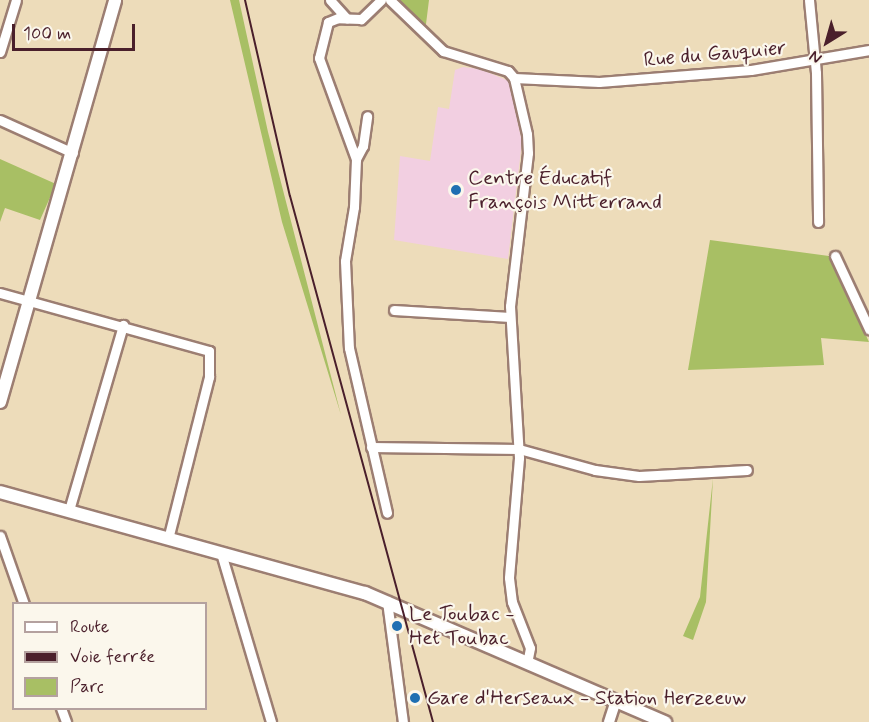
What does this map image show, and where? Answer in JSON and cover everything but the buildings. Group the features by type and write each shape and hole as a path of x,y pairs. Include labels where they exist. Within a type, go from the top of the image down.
{"main road":[{"path":"0,402 74,153 115,0"},
{"path":"0,492 387,602 665,722"}],"street":[{"path":"0,52 2,37 16,0"},
{"path":"330,0 347,19"},
{"path":"356,159 319,58 328,22 361,19 381,0"},
{"path":"390,0 436,47 464,60 501,66 514,78 529,148 510,317 519,449 509,578 512,602 530,648 527,663"},
{"path":"809,0 815,61 818,222"},
{"name":"Rue du Gauquier","path":"514,78 599,82 779,68 869,50"},
{"path":"368,116 363,146 356,159 345,281 353,373 387,513"},
{"path":"0,120 74,153"},
{"path":"835,256 869,329"},
{"path":"0,293 199,346 210,354 209,377 168,539"},
{"path":"394,310 510,317"},
{"path":"69,510 123,325"},
{"path":"371,447 519,449 624,475 684,476 747,470"},
{"path":"0,536 24,602"},
{"path":"221,553 271,722"},
{"path":"387,602 403,722"},
{"path":"609,722 616,701"}],"shaded area":[{"name":"Centre Éducatif François Mitterrand","path":"463,67 480,69 509,81 522,142 508,259 394,240 400,156 430,161 438,107 449,109 455,70"}],"green space":[{"path":"230,0 239,0 268,132 341,415 282,222"},
{"path":"396,0 429,0 425,32"},
{"path":"0,159 56,184 40,220 5,208 0,222"},
{"path":"710,240 829,256 869,342 821,338 824,365 688,370"},
{"path":"713,478 706,602 693,640 683,636 700,597"}],"railway":[{"path":"245,0 290,196 433,722"}],"place":[{"name":"Centre Éducatif François Mitterrand","path":"456,190"},
{"name":"Le Toubac - Het Toubac","path":"397,626"},
{"name":"Gare d'Herseaux - Station Herzeeuw","path":"415,698"}]}
